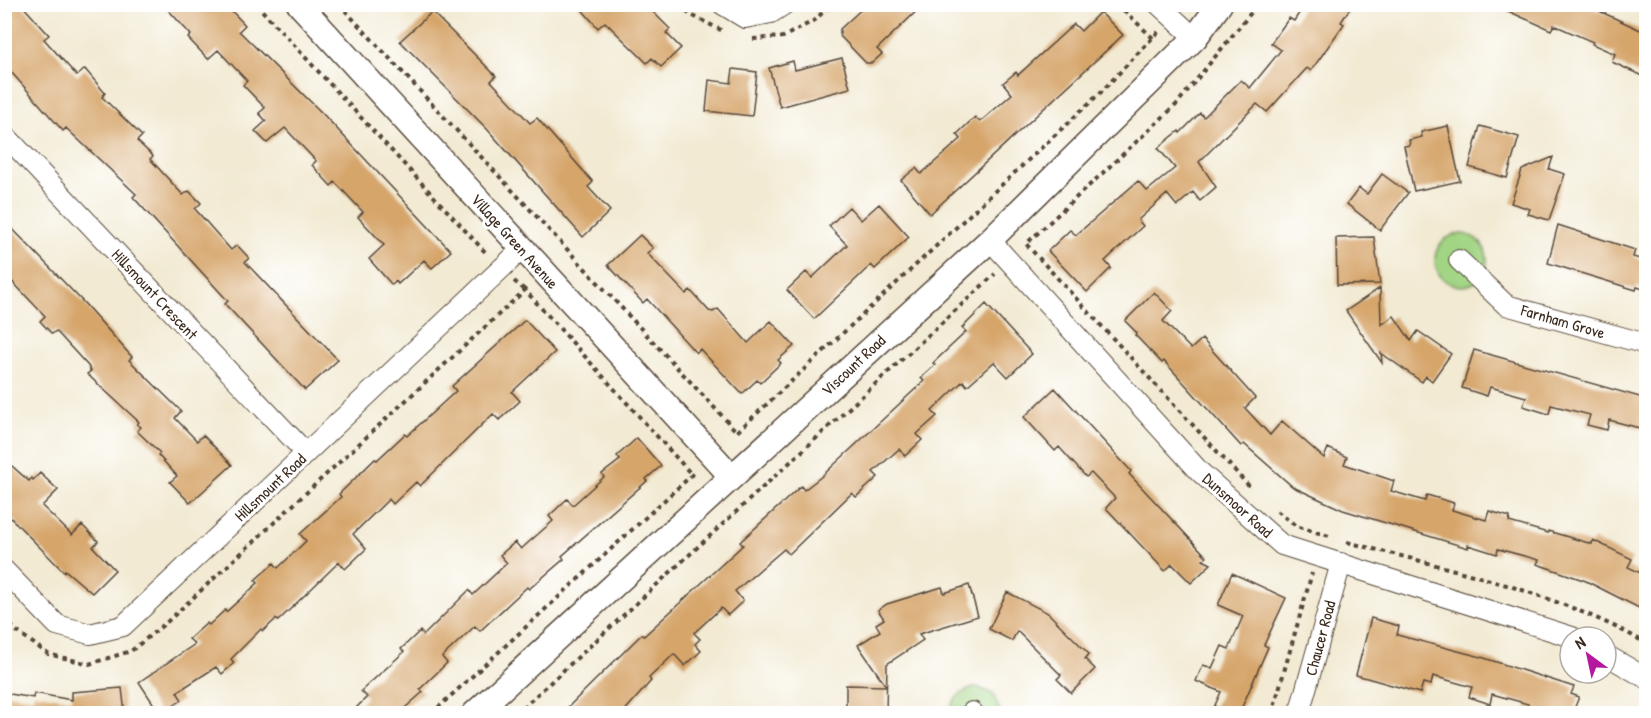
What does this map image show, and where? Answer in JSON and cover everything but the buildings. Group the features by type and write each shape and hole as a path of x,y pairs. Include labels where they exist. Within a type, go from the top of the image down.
{"street":[{"name":"Village Green Avenue","path":"299,4 732,477"},
{"path":"722,4 745,18 771,12 785,4"},
{"path":"1158,4 1195,38"},
{"name":"Viscount Road","path":"474,714 990,240 1195,38 1220,4"},
{"name":"Hillsmount Crescent","path":"4,134 306,453"},
{"name":"Dunsmoor Road","path":"990,240 1200,472 1282,545 1558,633"},
{"name":"Hillsmount Road","path":"4,570 57,625 90,634 123,626 522,249"},
{"name":"Farnham Grove","path":"1459,260 1506,305 1647,344"},
{"name":"Chaucer Road","path":"1299,714 1341,563"},
{"path":"1618,662 1647,678"}],"path":[{"path":"256,4 501,269 525,290 692,475"},
{"path":"339,4 737,432 1100,93 1153,38 1117,4"},
{"path":"1255,492 1026,244 1176,105 1258,4"},
{"path":"1637,4 1647,9"},
{"path":"516,714 993,276"},
{"path":"4,618 48,654 89,664 131,651 168,621 525,290"},
{"path":"431,714 697,470"},
{"path":"1271,506 1296,525 1335,538"},
{"path":"1345,541 1551,598 1647,643"},
{"path":"1272,714 1312,573"}],"green space":[{"path":"1461,234 1471,236 1479,242 1485,250 1487,260 1485,270 1479,278 1471,284 1461,286 1451,284 1443,278 1437,270 1435,260 1437,250 1443,242 1451,236"},
{"path":"977,687 993,694 1001,713 949,714 958,696"}]}
